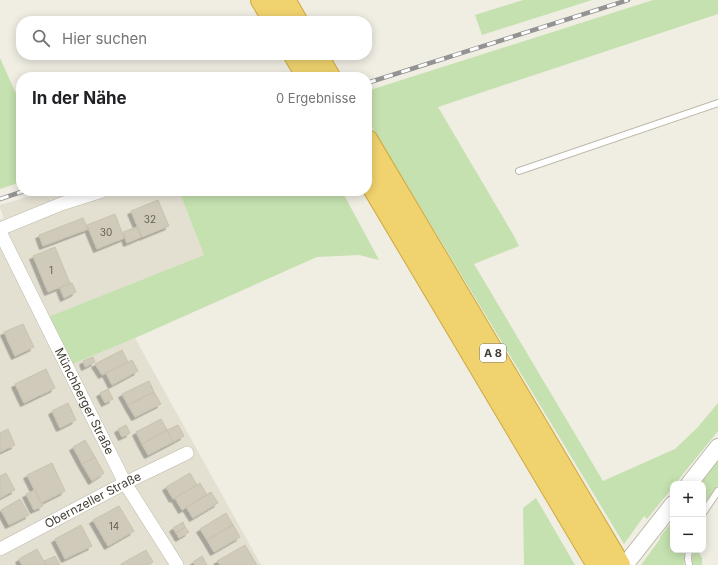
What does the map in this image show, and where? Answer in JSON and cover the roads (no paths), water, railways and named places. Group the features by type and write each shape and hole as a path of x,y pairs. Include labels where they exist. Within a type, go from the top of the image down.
{"highway":[{"path":"262,0 272,16"},
{"path":"284,0 293,16"},
{"path":"298,60 305,72"},
{"path":"319,60 326,72"},
{"name":"A 8","path":"372,149 619,565"},
{"name":"A 8","path":"372,184 598,565"}],"street":[{"path":"0,229 61,204 86,196"},
{"name":"Münchberger Straße","path":"0,232 125,483 177,565"},
{"path":"691,481 718,447"},
{"name":"Obernzeller Straße","path":"1,547 187,453"},
{"path":"625,565 670,508"}],"lane":[{"path":"519,171 718,104"},
{"path":"706,509 718,491"},
{"path":"689,553 689,565"}],"railway":[{"path":"372,81 628,0"},
{"path":"0,199 16,194"}]}
